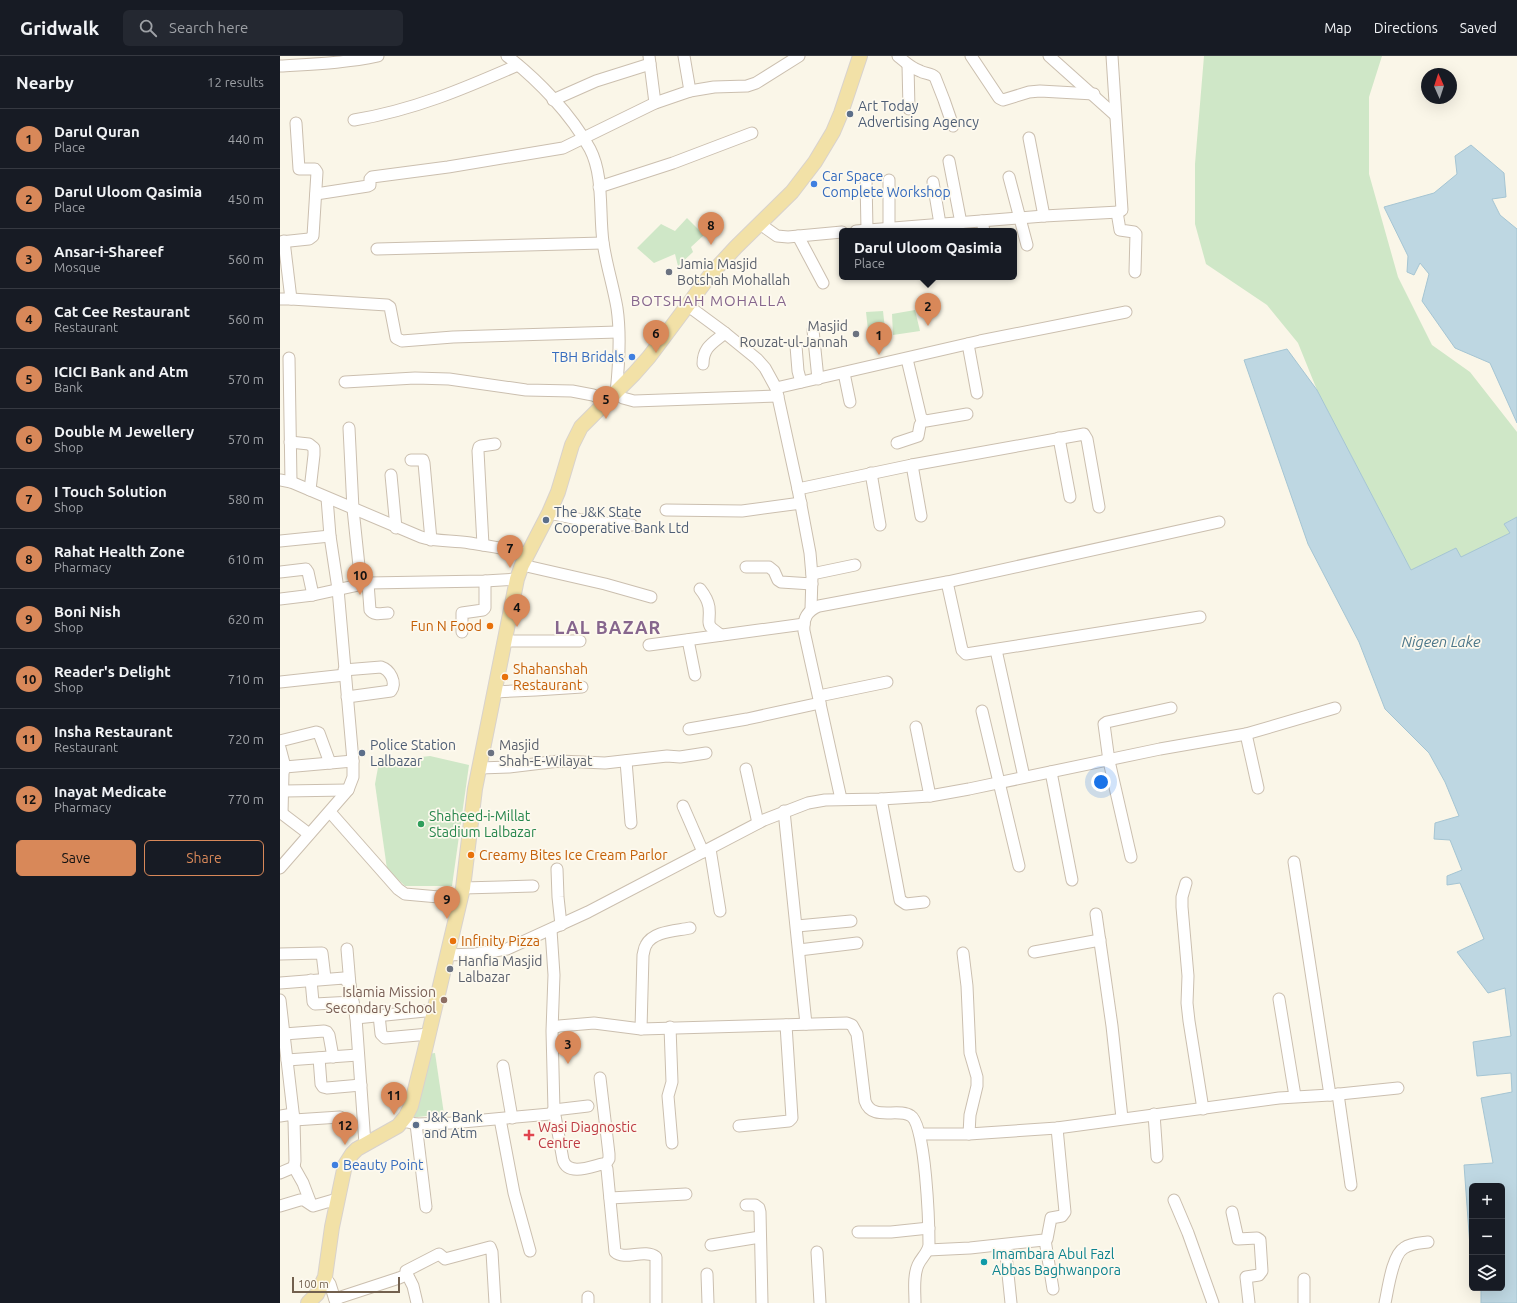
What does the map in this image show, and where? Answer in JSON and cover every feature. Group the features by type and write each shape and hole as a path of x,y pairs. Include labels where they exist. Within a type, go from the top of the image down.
{"main road":[{"path":"308,1303 317,1294 325,1277 332,1228 345,1165 352,1154 365,1144 398,1126 409,1122 411,1106 462,893 472,809 517,579 558,492 572,445 578,432 585,423 649,357 687,305 723,260 792,192 815,162 841,113 860,56"}],"street":[{"path":"280,66 338,63 378,56"},
{"path":"684,56 690,91"},
{"path":"316,194 370,186 370,179 372,177 448,167 563,148 656,103 690,91 714,87 746,86 756,83 780,61 799,56"},
{"path":"898,56 908,65 935,77 952,126"},
{"path":"971,56 999,98 1002,100 1029,92 1040,91 1094,94"},
{"path":"1049,56 1094,94 1115,115"},
{"path":"889,180 889,228 961,223 983,226 1019,218 1117,212 1122,210 1112,56"},
{"path":"354,120 397,111 435,100 515,59 571,121 590,150 596,165 603,243 617,308 618,372 611,397"},
{"path":"553,100 650,60 656,103"},
{"path":"908,65 909,109"},
{"path":"296,123 298,167 302,170 316,170 316,194 312,238 282,241 286,299 387,305 390,307 392,312 396,338 402,341 453,337 618,332"},
{"path":"599,187 673,163 752,133"},
{"path":"1029,138 1044,216"},
{"path":"949,161 961,223"},
{"path":"1009,177 1027,245"},
{"path":"866,179 874,228"},
{"path":"934,182 940,224"},
{"path":"1117,212 1120,230 1134,232 1136,234 1135,272"},
{"path":"760,224 777,236 798,236 839,232"},
{"path":"798,236 823,283"},
{"path":"377,249 603,243"},
{"path":"687,305 725,333 756,359 767,373 777,392 801,503 810,553 812,579 811,609"},
{"path":"345,382 415,378 449,379 526,390 572,391 623,398 634,401 777,392 801,382 818,378 968,344 1126,312"},
{"path":"813,330 818,378"},
{"path":"703,364 705,350 725,333"},
{"path":"968,344 977,393"},
{"path":"796,346 798,371 801,382"},
{"path":"289,358 290,442 285,481 310,490 396,528 431,540 470,543 512,550 525,560 650,597"},
{"path":"907,359 921,418 923,420"},
{"path":"844,373 850,402"},
{"path":"923,420 926,421 967,414"},
{"path":"897,443 918,436 920,425 923,420"},
{"path":"349,428 353,509 364,584 372,612 374,614 388,613"},
{"path":"798,489 912,465 1081,434 1086,435 1099,508"},
{"path":"1059,438 1070,497"},
{"path":"290,442 309,444 314,448 310,490"},
{"path":"483,545 478,451 479,447 481,446 495,444"},
{"path":"411,460 423,460 424,463 431,540"},
{"path":"912,465 920,516"},
{"path":"871,473 880,525"},
{"path":"391,475 396,528"},
{"path":"280,868 348,790 353,777 353,760 338,589 330,536 327,498"},
{"path":"666,510 742,511 801,503"},
{"path":"549,513 600,523 632,525"},
{"path":"841,799 804,632 806,615 811,609 947,582 1219,522"},
{"path":"280,541 330,536"},
{"path":"746,567 769,567 774,571 780,582 812,579 855,565"},
{"path":"280,572 306,569 313,595"},
{"path":"280,599 313,595 364,584 517,579"},
{"path":"462,632 462,613 483,610 486,608 485,581"},
{"path":"947,582 964,653 969,654 1200,616"},
{"path":"700,589 709,608 709,625 721,635"},
{"path":"650,644 804,624"},
{"path":"688,640 695,675"},
{"path":"505,642 580,641"},
{"path":"996,650 1024,777"},
{"path":"280,682 381,667 384,668 389,674 393,682 393,688 391,691 347,697"},
{"path":"689,729 747,719 887,682"},
{"path":"494,692 582,687"},
{"path":"1131,857 1109,761 1104,724 1107,722 1170,708"},
{"path":"448,955 475,954 507,949 588,912 758,823 808,803 841,799 881,799 930,796 1109,761 1160,749 1246,734 1335,708"},
{"path":"982,711 1019,866"},
{"path":"916,727 930,796"},
{"path":"280,741 316,732 319,733 330,763"},
{"path":"1246,734 1258,788"},
{"path":"280,749 285,767 283,772 284,792 281,813 309,834"},
{"path":"480,768 509,767 559,761 595,763 626,761 667,756 680,757 706,753"},
{"path":"285,767 353,760"},
{"path":"626,761 631,823"},
{"path":"746,769 758,823"},
{"path":"1051,772 1072,880"},
{"path":"284,792 348,790"},
{"path":"881,799 900,900 906,904 924,902"},
{"path":"684,806 707,851 720,911"},
{"path":"330,812 398,889 405,894 462,893 533,886"},
{"path":"784,812 806,1024"},
{"path":"1294,862 1351,1185"},
{"path":"557,869 561,925"},
{"path":"1186,883 1182,897 1188,976 1188,1003 1203,1109"},
{"path":"1096,914 1112,1026 1122,1118"},
{"path":"797,926 851,921"},
{"path":"641,1029 643,955 646,945 648,941 658,935 690,928"},
{"path":"551,930 554,975 552,1031 554,1110 563,1160 566,1167 572,1169 602,1164 605,1165"},
{"path":"1034,952 1100,940"},
{"path":"799,950 857,943"},
{"path":"347,949 350,985 356,1018 365,1144"},
{"path":"280,954 322,953 325,978"},
{"path":"963,953 967,986 970,1053 977,1077 977,1086 970,1115 969,1134"},
{"path":"280,983 325,978 344,978 350,985"},
{"path":"311,980 313,1002 315,1004 353,1002"},
{"path":"1279,999 1295,1096"},
{"path":"280,1006 288,1060 285,1090 293,1117 294,1166 303,1183 311,1204"},
{"path":"356,1018 435,1010"},
{"path":"379,1015 382,1034 385,1038 429,1034"},
{"path":"553,1028 559,1026 594,1023 641,1029 670,1027 852,1024 858,1034 865,1101 867,1107 878,1112 906,1114 911,1116 914,1119 920,1134 927,1191 929,1228 928,1250 916,1270 916,1303"},
{"path":"740,1126 789,1121 792,1118 786,1025"},
{"path":"670,1027 672,1082 668,1096 672,1143"},
{"path":"284,1034 328,1032 333,1057"},
{"path":"288,1060 358,1055"},
{"path":"318,1058 321,1084 323,1087 327,1088 361,1085"},
{"path":"503,1066 512,1118"},
{"path":"600,1078 609,1154 609,1159 605,1165"},
{"path":"920,1134 969,1134 1057,1128 1122,1118 1203,1109 1295,1096 1334,1095 1398,1088"},
{"path":"426,1207 409,1122 512,1118 550,1114 554,1110 588,1106"},
{"path":"1154,1114 1157,1156"},
{"path":"280,1116 340,1117"},
{"path":"500,1119 514,1194 530,1251"},
{"path":"928,1250 970,1248 1045,1240 1049,1236 1051,1218 1062,1216 1065,1212 1057,1128"},
{"path":"605,1165 607,1169 615,1252 617,1254 650,1254 656,1257 656,1303"},
{"path":"280,1173 294,1166"},
{"path":"610,1198 686,1194"},
{"path":"280,1206 300,1200 317,1205 338,1199"},
{"path":"1174,1200 1213,1303"},
{"path":"746,1205 755,1205 759,1208 762,1303"},
{"path":"1232,1212 1238,1239 1257,1238 1260,1240 1262,1270 1259,1275 1246,1277 1249,1303"},
{"path":"858,1232 891,1232 929,1228"},
{"path":"711,1245 760,1237"},
{"path":"1045,1240 1052,1289"},
{"path":"1385,1303 1390,1280 1399,1253 1404,1248 1411,1245 1428,1242"},
{"path":"1005,1245 1011,1303"},
{"path":"417,1303 413,1286 406,1270 439,1254 445,1259 490,1247 492,1252 495,1303"},
{"path":"817,1252 820,1303"},
{"path":"325,1277 330,1284 335,1301 407,1274"},
{"path":"707,1274 708,1303"},
{"path":"1304,1279 1304,1303"}],"green space":[{"path":"1204,56 1382,56 1369,97 1369,174 1398,277 1432,345 1470,372 1517,432 1517,517 1504,524 1510,533 1461,558 1456,549 1411,570 1317,390 1298,343 1267,305 1206,264 1195,224 1195,164"},
{"path":"687,218 704,235 691,247 693,252 678,266 675,254 654,263 637,248 661,224 675,231"},
{"path":"915,310 920,331 893,335 892,314"},
{"path":"883,311 886,338 869,339 866,312"},
{"name":"Shaheed-i-Millat Stadium Lalbazar","path":"430,756 469,765 452,886 405,886 387,869 375,784 379,762"},
{"path":"435,1053 444,1114 409,1118 426,1054"}],"water":[{"path":"1471,145 1504,173 1506,197 1492,199 1500,215 1517,229 1517,423 1490,363 1455,348 1422,301 1429,274 1420,263 1414,275 1407,272 1408,256 1384,207 1434,193 1457,174 1455,156"},
{"name":"Nigeen Lake","path":"1287,349 1317,390 1411,570 1456,548 1461,557 1510,533 1504,524 1517,517 1517,1303 1481,1303 1481,1291 1505,1291 1505,1183 1469,1183 1469,1233 1464,1165 1493,1163 1481,1098 1512,1092 1511,1073 1477,1076 1473,1042 1511,1036 1505,988 1488,993 1457,952 1484,939 1460,883 1447,885 1447,876 1462,870 1450,840 1434,839 1435,823 1459,816 1445,782 1429,753 1385,709 1359,642 1308,544 1244,360"}],"place":[{"name":"Art Today Advertising Agency","path":"850,114"},
{"name":"Car Space Complete Workshop","path":"814,184"},
{"name":"Rahat Health Zone","path":"711,245"},
{"name":"Jamia Masjid Botshah Mohallah","path":"669,272"},
{"name":"Darul Uloom Qasimia","path":"928,326"},
{"name":"Masjid Rouzat-ul-Jannah","path":"856,334"},
{"name":"Double M Jewellery","path":"656,353"},
{"name":"Darul Quran","path":"879,355"},
{"name":"TBH Bridals","path":"632,357"},
{"name":"ICICI Bank and Atm","path":"606,419"},
{"name":"The J&K State Cooperative Bank Ltd","path":"546,520"},
{"name":"I Touch Solution","path":"510,568"},
{"name":"Reader's Delight","path":"360,595"},
{"name":"Fun N Food","path":"490,626"},
{"name":"Cat Cee Restaurant","path":"517,627"},
{"name":"Shahanshah Restaurant","path":"505,677"},
{"name":"Police Station Lalbazar","path":"362,753"},
{"name":"Masjid Shah-E-Wilayat","path":"491,753"},
{"name":"Shaheed-i-Millat Stadium Lalbazar","path":"421,824"},
{"name":"Creamy Bites Ice Cream Parlor","path":"471,855"},
{"name":"Boni Nish","path":"447,919"},
{"name":"Infinity Pizza","path":"453,941"},
{"name":"Hanfia Masjid Lalbazar","path":"450,969"},
{"name":"Islamia Mission Secondary School","path":"444,1000"},
{"name":"Ansar-i-Shareef","path":"568,1064"},
{"name":"Insha Restaurant","path":"394,1115"},
{"name":"J&K Bank and Atm","path":"416,1125"},
{"name":"Wasi Diagnostic Centre","path":"529,1135"},
{"name":"Inayat Medicate","path":"345,1145"},
{"name":"Beauty Point","path":"335,1165"},
{"name":"Imambara Abul Fazl Abbas Baghwanpora","path":"984,1262"}],"district":[{"name":"BOTSHAH MOHALLA","path":"709,300"},
{"name":"LAL BAZAR","path":"608,627"}]}
